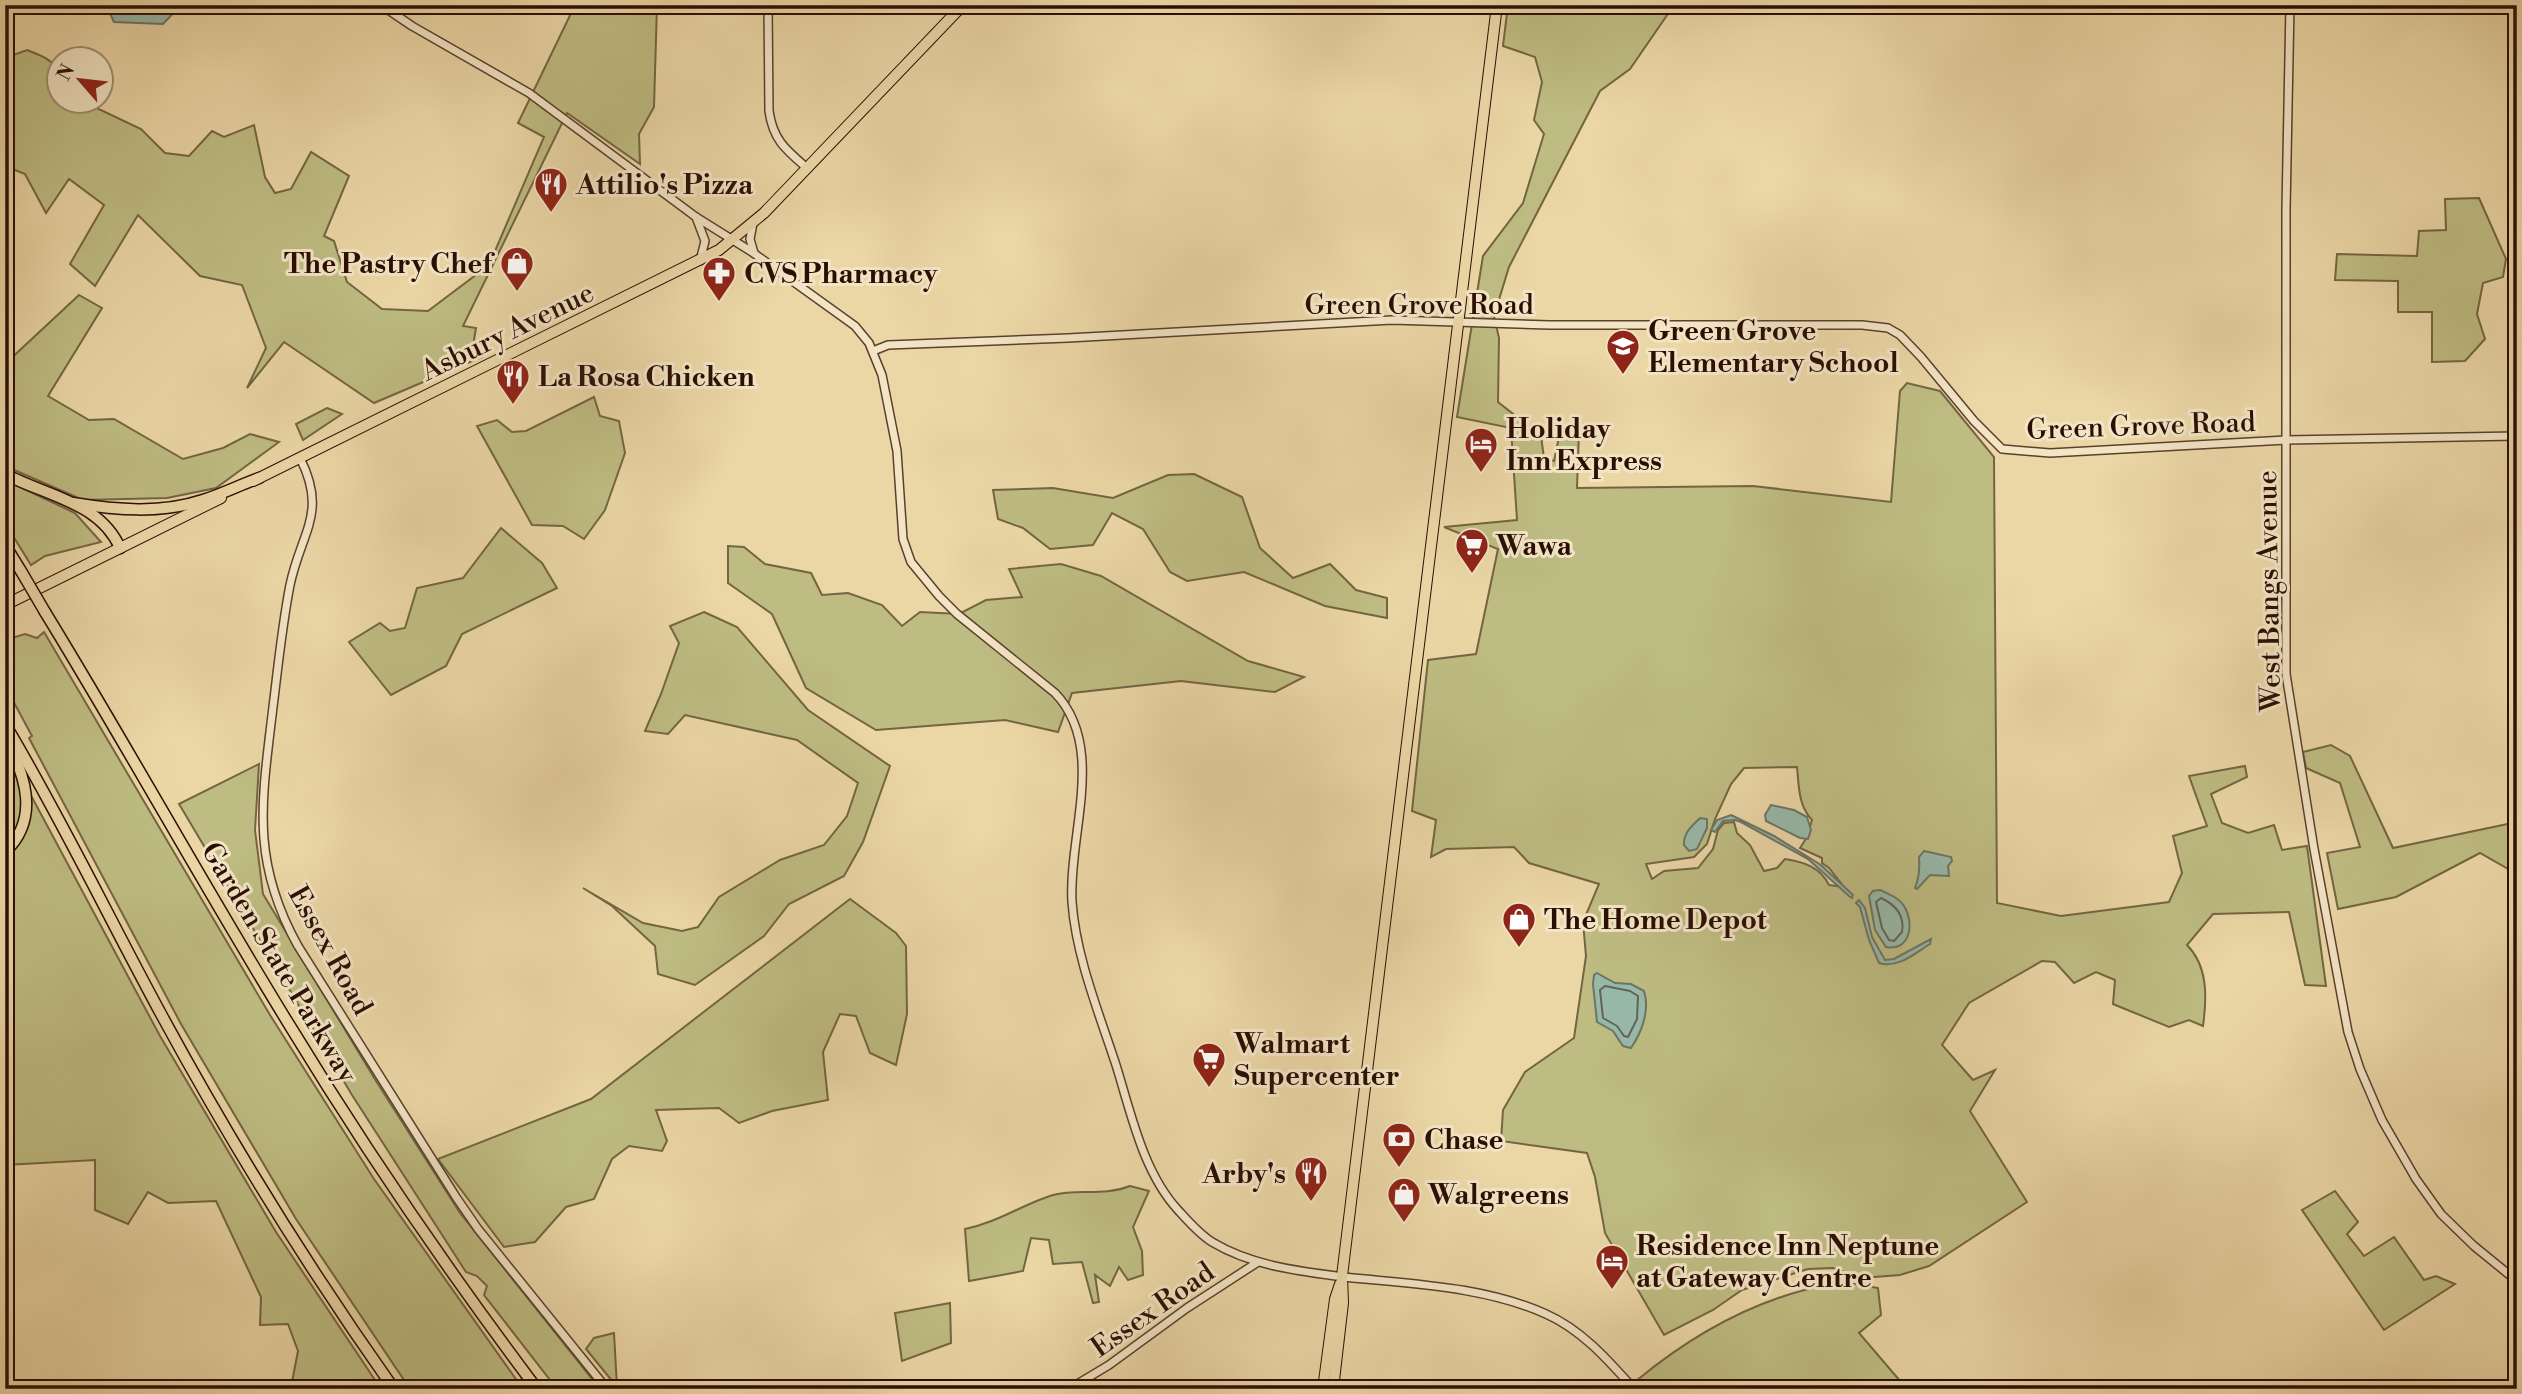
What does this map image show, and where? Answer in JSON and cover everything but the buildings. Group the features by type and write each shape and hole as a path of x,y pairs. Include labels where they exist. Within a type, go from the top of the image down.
{"highway":[{"path":"5,474 73,503 121,510 171,507 203,500 259,478"},
{"path":"73,503 102,522 120,548"},
{"name":"Garden State Parkway","path":"5,545 230,927 329,1089 417,1222 537,1389"},
{"path":"5,723 78,853 162,1016 224,1125 305,1256 394,1389"},
{"path":"5,738 20,769 27,802 20,833 5,852"}],"main road":[{"name":"Asbury Avenue","path":"5,606 700,261 732,241 807,168 963,5"},
{"path":"1333,1389 1343,1303 1342,1276 1497,5"},
{"path":"1324,1389 1335,1299 1342,1276"}],"street":[{"path":"381,5 412,26 530,93 696,216 754,253 849,321 863,335 882,374 895,440 902,532 911,562 957,614 1064,702 1078,730 1082,769 1072,886 1075,924 1097,1006 1144,1149 1166,1194 1200,1234 1220,1246 1258,1262 1288,1269 1478,1294 1544,1313 1597,1349 1634,1389"},
{"path":"768,5 771,125 773,133 782,145 807,168"},
{"name":"West Bangs Avenue","path":"2290,5 2286,685 2331,946 2354,1051 2382,1120 2432,1203 2451,1224 2517,1281"},
{"path":"696,216 705,241 700,261"},
{"path":"753,223 750,239 754,253"},
{"name":"Green Grove Road","path":"873,351 888,345 1068,338 1334,322 1459,321 1550,325 1882,327 1895,331 1908,343 1974,421 2002,449 2050,453 2286,440 2517,436"},
{"name":"Essex Road","path":"300,458 311,483 314,511 295,565 286,607 264,786 263,841 270,883 280,911 298,946 456,1197 490,1244 607,1389"},
{"name":"Essex Road","path":"1069,1389 1110,1365 1187,1308 1258,1262"},
{"path":"5,1385 48,1389"}],"shaded area":[{"path":"575,5 657,5 654,107 639,134 640,164 567,113 463,326 476,328 474,340 482,357 374,403 284,342 247,388 266,348 242,285 200,276 138,215 95,286 70,264 104,205 69,179 46,213 25,174 5,166 5,55 8,57 27,50 46,59 46,116 114,116 141,129 165,153 189,156 212,131 224,137 254,125 265,177 275,193 291,189 311,152 349,176 324,236 334,241 347,282 382,309 428,311 489,265 544,137 518,123"},
{"path":"1508,5 1674,5 1630,69 1600,91 1509,267 1494,316 1499,338 1498,402 1541,436 1544,458 1554,461 1560,432 1579,431 1577,488 1753,486 1891,502 1900,391 1907,383 1940,391 1994,457 1997,903 2061,916 2169,902 2182,873 2173,836 2207,826 2189,776 2245,766 2247,777 2211,794 2222,823 2248,833 2274,825 2282,850 2307,846 2326,986 2305,985 2289,912 2213,914 2187,945 2199,962 2204,982 2203,1026 2189,1020 2169,1027 2113,1004 2115,980 2096,972 2074,983 2055,962 2042,961 1969,1003 1942,1045 1973,1080 1995,1070 1970,1111 2027,1202 1929,1266 1900,1275 1862,1278 1833,1268 1808,1269 1742,1290 1713,1310 1664,1335 1605,1233 1595,1177 1587,1153 1501,1141 1503,1110 1525,1072 1574,1038 1586,956 1583,922 1599,884 1529,863 1514,847 1446,849 1431,857 1436,820 1412,811 1428,660 1476,654 1498,549 1444,527 1517,520 1511,428 1457,417 1483,256 1523,203 1544,134 1534,120 1542,82 1535,57 1503,46","holes":["1797,767 1802,802 1812,820 1807,837 1800,848 1822,858 1822,863 1844,887 1829,885 1816,870 1792,860 1785,859 1777,868 1764,871 1750,845 1737,833 1734,822 1724,823 1718,830 1713,849 1698,868 1664,871 1652,879 1646,864 1694,857 1707,844 1731,784 1744,768"]},
{"path":"2479,198 2506,259 2503,277 2483,283 2477,314 2485,339 2465,361 2432,362 2432,312 2398,312 2398,281 2335,280 2337,254 2417,256 2419,231 2446,230 2445,199"},
{"path":"79,295 102,308 48,396 89,420 114,419 183,459 223,448 250,434 279,442 216,488 167,498 83,500 5,466 5,364"},
{"path":"594,397 600,416 619,421 625,453 605,510 584,539 563,526 532,525 477,426 497,420 512,432 526,431"},
{"path":"327,408 342,414 303,440 296,424"},
{"path":"1194,474 1242,497 1260,548 1293,578 1330,564 1356,590 1387,598 1387,618 1325,606 1244,572 1187,581 1170,572 1143,529 1112,513 1093,545 1050,549 1023,528 998,519 993,490 1053,488 1113,498 1168,475"},
{"path":"5,480 75,513 101,542 45,556 31,565 5,523"},
{"path":"501,528 542,563 557,588 462,634 446,666 391,695 349,642 380,623 390,631 405,628 417,588 463,578"},
{"path":"728,546 744,547 765,564 811,573 822,595 848,593 882,605 902,626 920,612 959,614 986,600 1022,597 1009,569 1061,564 1101,576 1248,661 1304,677 1275,692 1181,681 1072,693 1058,732 1005,720 876,730 806,688 772,614 728,583"},
{"path":"704,612 737,627 808,710 890,766 863,842 844,876 789,904 764,936 695,985 658,974 655,946 612,906 583,888 643,923 682,931 698,927 719,897 780,860 824,845 847,816 858,783 797,740 685,715 668,734 645,731 679,643 670,626"},
{"path":"44,632 270,1015 374,1179 523,1389 410,1389 296,1219 181,1024 29,738 32,736 5,686 5,640 25,634 37,638"},
{"path":"2331,745 2350,756 2393,848 2517,822 2517,874 2480,853 2396,897 2338,909 2327,853 2360,847 2340,783 2306,768 2303,752"},
{"path":"5,747 160,1036 276,1232 381,1389 273,1389 292,1382 298,1351 288,1324 260,1325 261,1297 216,1201 168,1203 148,1192 128,1224 95,1210 95,1160 5,1165"},
{"path":"259,764 255,830 263,894 376,1081 460,1213 600,1389 557,1389 484,1295 487,1286 477,1276 466,1272 352,1095 179,804"},
{"path":"850,899 896,933 906,946 907,1014 896,1065 870,1053 856,1016 840,1014 823,1052 828,1100 772,1111 739,1123 719,1108 656,1110 667,1141 662,1151 629,1146 612,1159 594,1199 566,1207 535,1242 504,1247 438,1159 591,1099"},
{"path":"1130,1186 1149,1191 1133,1227 1142,1251 1143,1275 1128,1280 1119,1267 1110,1286 1095,1275 1099,1302 1093,1303 1082,1262 1053,1264 1049,1240 1031,1238 1023,1271 969,1281 965,1229 989,1222 1053,1195 1110,1191"},
{"path":"2335,1191 2358,1222 2347,1234 2364,1256 2394,1237 2424,1280 2436,1276 2455,1284 2384,1330 2302,1210"},
{"path":"1832,1284 1878,1288 1881,1315 1859,1333 1907,1389 1643,1389 1636,1381 1681,1347 1728,1319 1778,1298"},
{"path":"950,1303 951,1343 902,1361 895,1313"},
{"path":"614,1333 617,1387 586,1349 594,1338"}],"water":[{"path":"106,5 181,5 163,24 114,22"},
{"path":"1771,805 1794,810 1807,817 1811,830 1808,839 1800,838 1766,821 1765,815"},
{"path":"1731,815 1774,836 1821,865 1853,895 1852,898 1808,859 1741,822 1723,821 1715,832 1711,830 1717,820"},
{"path":"1700,818 1707,819 1707,828 1697,849 1689,851 1684,845 1685,837"},
{"path":"1924,851 1951,857 1952,861 1948,866 1949,876 1930,875 1917,889 1919,857"},
{"path":"1880,890 1902,903 1909,920 1905,941 1894,947 1886,947 1875,930 1869,896 1873,891"},
{"path":"1859,900 1865,908 1872,937 1885,960 1894,959 1931,939 1930,944 1900,962 1879,963 1860,907 1856,903"},
{"path":"1597,973 1615,983 1631,984 1644,991 1644,1021 1631,1048 1623,1046 1613,1031 1597,1022 1593,984 1594,975"}],"place":[{"name":"Attilio's Pizza","path":"551,214"},
{"name":"The Pastry Chef","path":"517,293"},
{"name":"CVS Pharmacy","path":"719,303"},
{"name":"Green Grove Elementary School","path":"1623,376"},
{"name":"La Rosa Chicken","path":"513,406"},
{"name":"Holiday Inn Express","path":"1481,474"},
{"name":"Wawa","path":"1472,575"},
{"name":"The Home Depot","path":"1519,949"},
{"name":"Walmart Supercenter","path":"1209,1089"},
{"name":"Chase","path":"1399,1169"},
{"name":"Arby's","path":"1311,1203"},
{"name":"Walgreens","path":"1404,1224"},
{"name":"Residence Inn Neptune at Gateway Centre","path":"1612,1291"}]}
